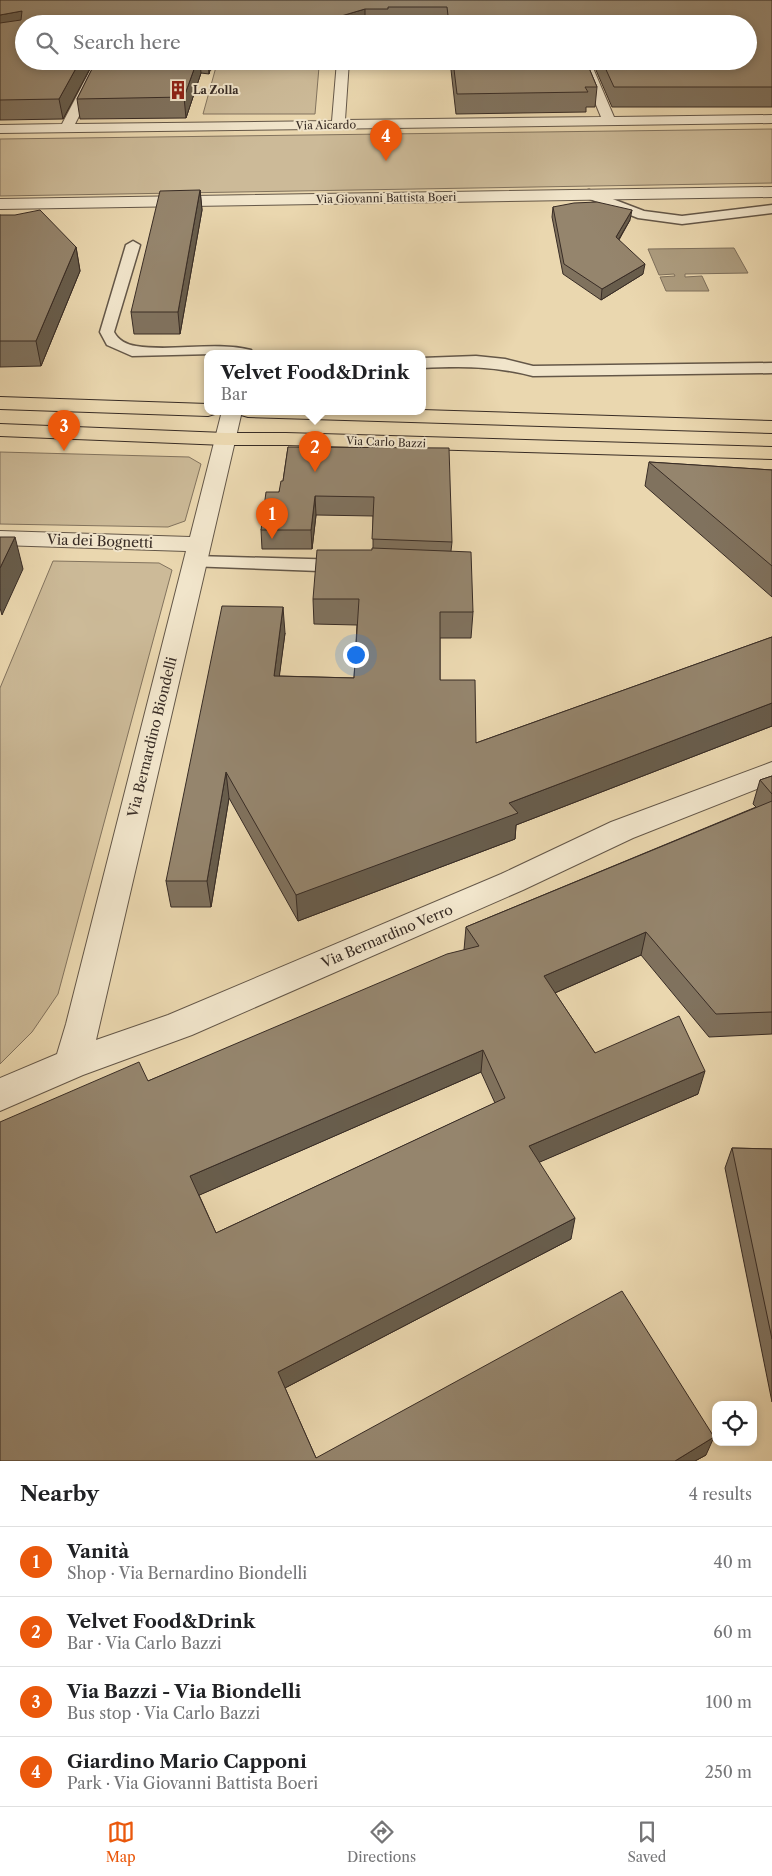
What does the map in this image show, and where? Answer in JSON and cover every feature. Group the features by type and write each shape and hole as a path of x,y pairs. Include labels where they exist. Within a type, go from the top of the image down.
{"main road":[{"path":"0,402 204,410"},
{"name":"Via Carlo Bazzi","path":"379,415 772,427"},
{"name":"Via Carlo Bazzi","path":"0,430 225,439 286,439 772,453"}],"street":[{"path":"66,129 96,70"},
{"path":"338,125 342,70"},
{"path":"588,70 609,121"},
{"name":"Via Aicardo","path":"0,130 772,119"},
{"name":"Via Giovanni Battista Boeri","path":"0,204 772,192"},
{"name":"Via Bernardino Biondelli","path":"71,1064 83,1024 231,415"},
{"name":"Via dei Bognetti","path":"0,538 198,553"},
{"name":"Via Bernardino Verro","path":"0,1095 71,1064 180,1025 512,882 622,830 772,772"}],"lane":[{"path":"589,194 642,215 682,220 772,209"},
{"path":"133,245 106,332 112,342 132,351 204,351"},
{"path":"426,363 476,361 505,364 533,371 772,368"},
{"path":"198,553 361,566"}],"shaded area":[{"path":"215,70 319,70 315,114 203,114"},
{"path":"772,129 772,183 0,196 0,139"},
{"path":"734,248 748,273 685,274 685,277 702,276 709,291 666,291 660,277 675,276 674,274 659,275 648,249"},
{"path":"0,452 189,457 201,464 185,521 168,527 0,524"},
{"path":"53,561 159,563 172,570 58,994 32,1032 0,1064 0,688"}],"building":[{"path":"0,0 772,0 772,87 614,87 606,70 757,70 757,15 448,15 447,7 388,7 388,9 365,9 345,15 22,15 22,11 0,15"},
{"path":"15,21 15,70 75,70 59,99 0,100 0,23"},
{"path":"92,70 194,70 184,97 77,99"},
{"path":"454,70 590,70 597,87 585,87 588,92 457,94"},
{"path":"200,190 178,312 131,312 160,191"},
{"path":"597,202 632,210 616,237 645,264 602,289 564,264 553,207 574,203"},
{"path":"40,210 76,247 36,341 0,341 0,215 15,215"},
{"path":"288,447 449,448 452,542 372,539 374,497 315,496 311,530 261,530 266,492 279,492 281,481 283,481"},
{"path":"649,462 772,470 772,566"},
{"path":"0,537 15,537 0,568"},
{"path":"372,548 471,552 473,612 440,612 440,680 475,680 476,743 772,637 772,703 509,803 518,813 296,895 226,772 207,881 166,881 222,606 283,607 274,676 354,678 359,599 313,599 317,550 372,550"},
{"path":"772,776 772,794 760,780"},
{"path":"772,801 772,1012 716,1014 646,932 544,976 595,1053 679,1016 705,1071 529,1146 575,1218 278,1372 316,1458 622,1291 712,1434 712,1438 675,1461 0,1461 0,1122 139,1062 148,1081 447,954 479,946 466,927","holes":["483,1050 505,1098 216,1233 190,1176"]},
{"path":"732,1148 772,1149 772,1339"}],"place":[{"name":"La Zolla","path":"178,90"},
{"name":"Giardino Mario Capponi","path":"386,161"},
{"name":"Via Bazzi - Via Biondelli","path":"64,451"},
{"name":"Velvet Food&Drink","path":"315,472"},
{"name":"Vanità","path":"272,539"}]}
